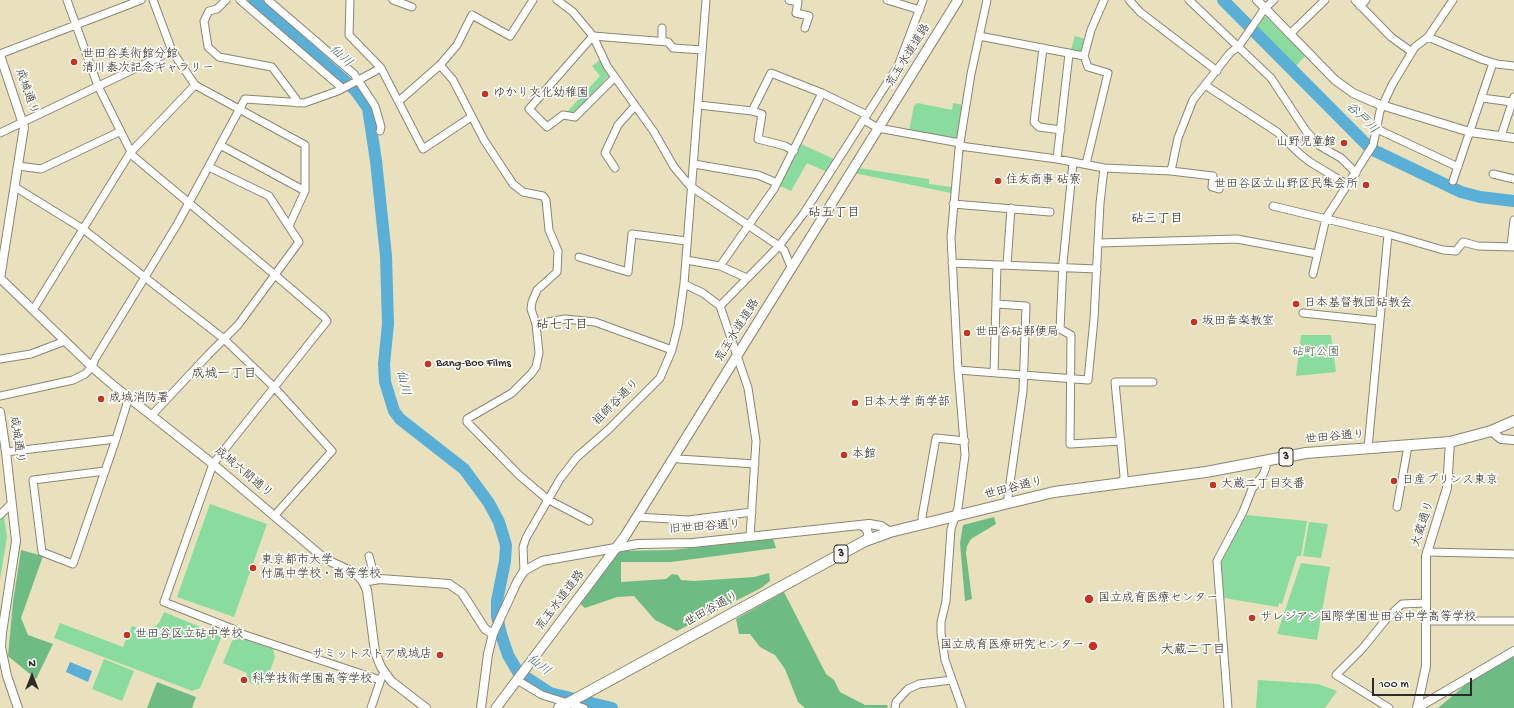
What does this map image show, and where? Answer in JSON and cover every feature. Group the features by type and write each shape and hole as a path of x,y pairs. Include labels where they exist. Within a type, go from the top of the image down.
{"main road":[{"name":"荒玉水道道路","path":"518,679 618,546 637,517 958,0"},
{"name":"世田谷通り","path":"563,706 865,541 890,532 1054,492 1206,472 1306,453 1450,442 1491,431 1514,421"},
{"path":"496,708 518,679"}],"street":[{"path":"67,0 98,86 130,153 324,317 327,322 213,464 164,602 233,629 236,632 383,677 426,708"},
{"path":"0,54 141,0"},
{"path":"152,0 172,51 195,85 305,145 305,191 289,226"},
{"path":"226,0 217,9 209,11 204,21 208,47 219,57 272,67 296,99 297,103"},
{"path":"240,0 343,88"},
{"path":"268,0 354,74 357,81 375,106 381,127 380,131"},
{"path":"350,0 349,35 381,68 423,149 471,117"},
{"path":"393,0 412,7"},
{"path":"399,101 440,65 457,44 472,15 510,36 533,0"},
{"path":"557,0 572,12 593,36 607,66 654,132 674,167 690,186 784,250 791,267"},
{"name":"祖師谷通り","path":"494,632 517,582 524,571 523,560 526,538 547,499 577,457 608,430 660,378 672,350 678,326 684,284 690,186 694,164 706,0"},
{"path":"788,0 798,2 796,13 808,16 805,28"},
{"path":"887,0 920,10"},
{"path":"720,306 779,246 804,213 898,66 923,0"},
{"path":"962,708 945,660 942,622 946,601 950,540 954,517 958,508 966,440 958,370 951,237 960,144 971,74 987,0"},
{"path":"1086,164 1108,73 1088,67 1084,56 1090,30 1104,0"},
{"path":"1129,0 1140,12 1217,71"},
{"path":"1189,0 1271,78 1306,131 1320,146 1341,158 1356,173"},
{"path":"1257,0 1344,87 1361,98 1470,132 1514,138"},
{"path":"1171,171 1178,138 1184,119 1193,100 1274,0"},
{"path":"1290,34 1325,0"},
{"path":"1355,0 1391,37 1412,52"},
{"path":"1360,6 1366,0"},
{"path":"1313,274 1326,218 1372,148 1382,105 1392,85 1412,52 1428,37 1453,0"},
{"path":"662,28 662,41"},
{"path":"593,36 662,41 668,42 673,48 702,50"},
{"path":"593,36 529,110 547,127 563,115 575,117 615,77"},
{"path":"979,36 1084,56"},
{"path":"1428,37 1493,63 1514,66"},
{"path":"1043,48 1034,122 1040,127 1061,130"},
{"path":"0,133 172,51"},
{"name":"成城通り","path":"0,54 24,122 0,278"},
{"path":"1057,159 1069,54"},
{"path":"1453,181 1493,63"},
{"path":"440,65 454,80 471,117 484,140 513,184 523,192 543,196 546,200 549,230 558,251 557,272 537,290 532,302 531,308 536,324 539,357 532,374 512,393 467,419 467,422 519,475 547,499 589,520"},
{"path":"0,396 73,380 86,374 92,367 95,359 189,203 239,109 247,98 304,103 343,88 381,68"},
{"path":"752,111 771,73 822,93 866,117 878,128 960,144 1104,168 1171,171 1213,176 1212,187 1219,189"},
{"path":"33,310 130,153 195,85"},
{"path":"1205,85 1277,132 1305,159 1348,185"},
{"path":"720,266 749,227 777,183 822,93"},
{"path":"1482,98 1513,100 1501,136"},
{"path":"699,105 752,111 762,114 758,139 786,146 794,151"},
{"path":"615,168 605,153 618,125 635,106"},
{"path":"1377,128 1458,167"},
{"path":"18,166 41,169 119,132"},
{"path":"220,145 305,191"},
{"path":"1072,162 1063,267 1060,329 1070,335 1070,444 1121,441"},
{"path":"694,164 758,175 777,183"},
{"path":"152,415 238,325 299,242 269,196 209,167"},
{"path":"958,370 1088,380 1099,243 1100,203 1104,168"},
{"path":"1493,174 1514,179"},
{"path":"15,187 83,228 224,339 274,387 332,451 275,515"},
{"path":"953,204 1050,212"},
{"path":"1273,206 1326,218 1452,251 1456,251 1463,242 1478,246 1512,246 1514,220"},
{"path":"1007,265 1011,208"},
{"path":"579,257 628,272 632,234 687,241"},
{"path":"1368,448 1388,234"},
{"path":"1099,243 1238,239 1317,254"},
{"path":"686,260 720,266 747,278"},
{"path":"952,263 1097,269"},
{"path":"994,372 997,265"},
{"name":"成城六間通り","path":"0,278 92,367 275,515 325,559 350,569 365,584"},
{"path":"684,284 703,293 720,306 737,354 751,406 756,441 750,537"},
{"path":"996,304 1026,306 1024,375 1007,504"},
{"path":"1303,313 1379,321"},
{"path":"536,324 565,319 595,322 672,350"},
{"path":"0,358 31,354 65,341"},
{"path":"1123,483 1124,476 1115,382 1154,382"},
{"path":"105,471 33,480 42,552 73,564 105,471 116,439 129,398"},
{"name":"成城通り","path":"0,412 16,541 1,646 18,708"},
{"path":"1491,431 1501,439 1514,440"},
{"path":"923,524 922,517 936,438 966,440"},
{"path":"5,457 116,439"},
{"name":"大蔵通り","path":"1417,708 1426,666 1425,603 1428,552 1447,488 1450,442"},
{"path":"1397,507 1408,446"},
{"path":"674,457 686,460 755,464"},
{"path":"1228,708 1217,561 1243,512 1252,489 1263,475 1266,467 1265,461"},
{"path":"0,515 11,504"},
{"path":"637,517 688,520 752,512"},
{"path":"860,525 866,528 868,533 865,541"},
{"name":"旧世田谷通り","path":"524,571 546,559 618,546 693,543 860,525 875,525 890,532"},
{"path":"1428,552 1514,554"},
{"path":"370,556 375,579"},
{"path":"370,708 383,677 375,652 369,596 365,584 375,579 413,580 453,586 466,597 485,629 494,632 488,654 481,708"},
{"path":"1389,708 1336,675 1362,649 1388,617 1402,604 1425,603"},
{"path":"1425,621 1514,621"},
{"path":"1417,708 1514,651"},
{"path":"518,679 538,694 563,706 584,708"},
{"path":"895,708 896,702 908,689 918,684 952,680"}],"green space":[{"path":"1262,17 1266,17 1305,56 1295,67 1255,28"},
{"path":"1075,36 1086,39 1083,49 1079,52 1071,50"},
{"path":"600,60 609,75 574,115 566,113 600,76 592,66"},
{"path":"918,103 952,110 953,103 963,105 959,140 909,132 914,105"},
{"path":"801,144 836,160 827,172 807,163 791,191 780,186"},
{"path":"858,168 929,179 929,184 952,187 951,193 854,173"},
{"name":"砧町公園","path":"1301,335 1331,335 1336,372 1296,376"},
{"path":"210,504 267,524 234,617 177,597"},
{"path":"1246,515 1307,521 1301,556 1297,556 1282,604 1279,603 1278,607 1224,598 1220,578 1221,560"},
{"path":"4,517 7,537 0,580 0,519"},
{"path":"994,517 996,524 971,539 967,546 966,553 972,599 965,601 960,543 963,525"},
{"path":"1309,522 1328,524 1321,558 1303,556"},
{"path":"773,539 776,548 671,562 621,562 621,582 666,579 672,574 678,575 681,580 694,581 754,577 769,573 770,581 761,588 677,631 655,620 634,596 617,597 585,608 579,603 618,551 672,550"},
{"path":"21,550 43,556 21,618 28,635 53,644 36,679 8,656 13,602"},
{"path":"1301,563 1330,567 1317,640 1277,634"},
{"path":"784,592 826,674 834,680 840,692 865,705 887,705 888,708 805,708 798,702 785,669 775,655 760,647 750,634 739,634 736,619"},
{"path":"164,612 222,636 200,688 192,691 54,638 60,623 123,647 132,626 145,630 153,628 159,623"},
{"path":"237,637 273,649 275,657 266,683 255,685 245,680 247,673 223,663 232,641"},
{"path":"1514,655 1514,708 1438,708 1469,682"},
{"path":"104,659 134,671 122,701 92,689"},
{"path":"1258,680 1318,684 1337,691 1325,708 1256,708"},
{"path":"157,682 196,697 192,708 147,708"}],"water":[{"path":"70,662 92,671 88,682 66,672"}],"waterway":[{"name":"仙川","path":"254,0 355,90 368,108 376,161 386,256 388,324 384,364 385,382 394,411 400,419 464,469 489,503 499,522 506,545 505,561 497,601 497,616 508,655 518,672 550,693 612,708"},
{"name":"谷戸川","path":"1223,0 1371,149 1461,192 1480,197 1514,201"}],"place":[{"name":"世田谷美術館分館 清川泰次記念ギャラリー","path":"74,62"},
{"name":"ゆかり文化幼稚園","path":"485,94"},
{"name":"山野児童館","path":"1344,143"},
{"name":"住友商事 砧寮","path":"998,181"},
{"name":"世田谷区立山野区民集会所","path":"1366,185"},
{"name":"日本基督教団砧教会","path":"1296,304"},
{"name":"坂田音楽教室","path":"1194,322"},
{"name":"世田谷砧郵便局","path":"967,333"},
{"name":"Bang-Boo Films","path":"428,364"},
{"name":"成城消防署","path":"101,399"},
{"name":"日本大学 商学部","path":"855,403"},
{"name":"本館","path":"844,455"},
{"name":"日産プリンス東京","path":"1394,481"},
{"name":"大蔵二丁目交番","path":"1213,485"},
{"name":"東京都市大学 付属中学校・高等学校","path":"253,568"},
{"name":"国立成育医療センター","path":"1089,599"},
{"name":"サレジアン国際学園世田谷中学高等学校","path":"1252,618"},
{"name":"世田谷区立砧中学校","path":"127,635"},
{"name":"国立成育医療研究センター","path":"1093,646"},
{"name":"サミットストア成城店","path":"440,655"},
{"name":"科学技術学園高等学校","path":"244,680"}],"district":[{"name":"砧五丁目","path":"834,214"},
{"name":"砧三丁目","path":"1157,220"},
{"name":"砧七丁目","path":"562,326"},
{"name":"成城一丁目","path":"224,375"},
{"name":"大蔵二丁目","path":"1193,651"}]}
